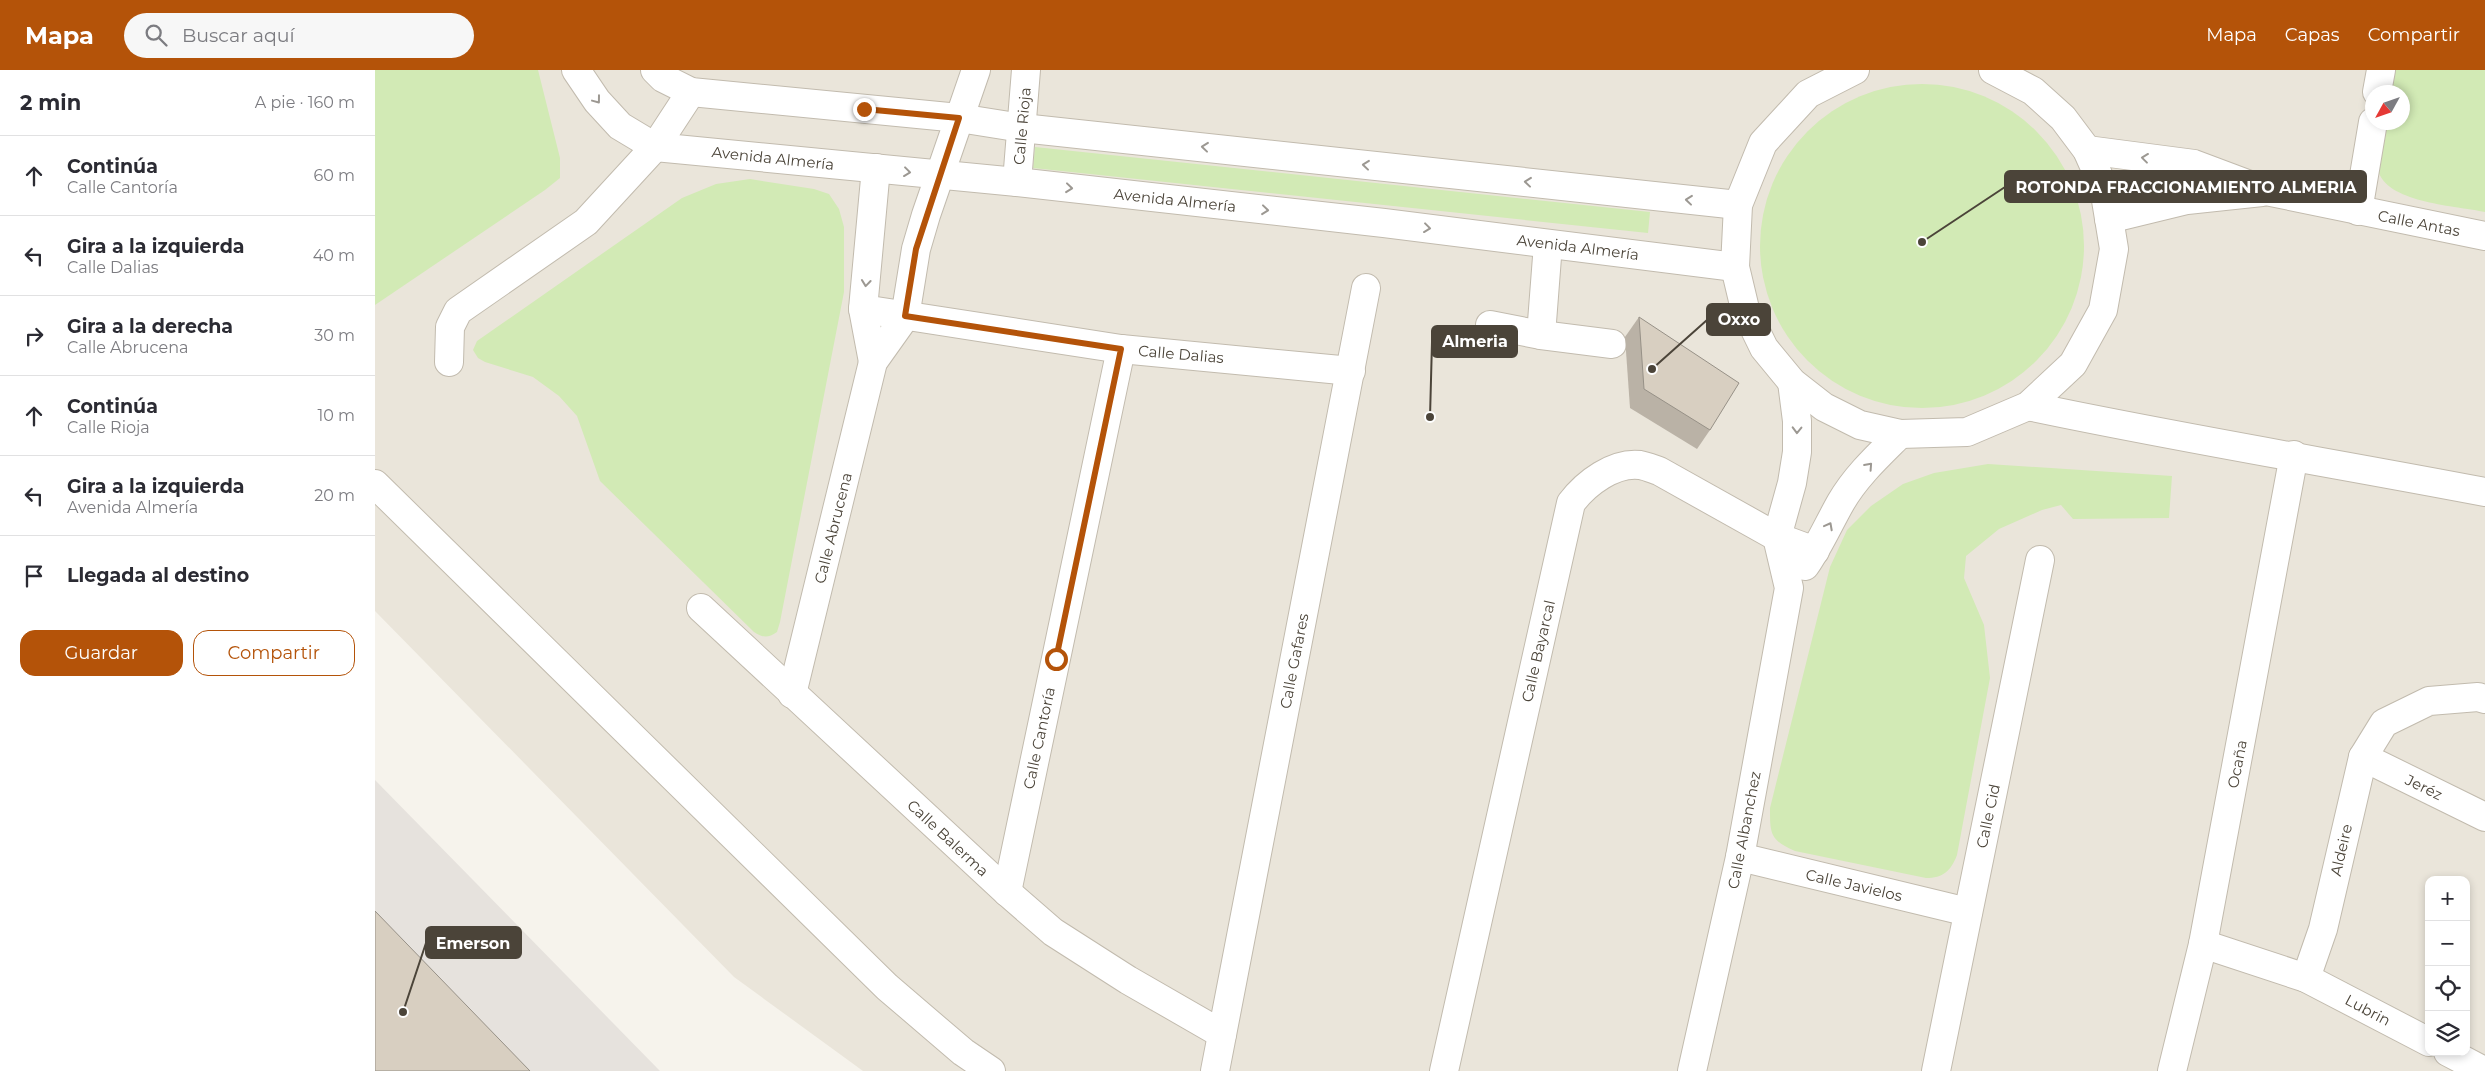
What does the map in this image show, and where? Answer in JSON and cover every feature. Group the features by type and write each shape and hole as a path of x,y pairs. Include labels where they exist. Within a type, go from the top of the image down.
{"street":[{"name":"Avenida Almería","path":"577,70 597,101 620,126 655,147 876,168 939,176 1017,182 1384,223 1735,267"},
{"path":"655,70 663,78 691,92 959,118 1022,128 1738,205"},
{"path":"939,176 976,70"},
{"name":"Calle Rioja","path":"1017,182 1026,70"},
{"path":"1855,70 1808,94 1763,144 1738,205 1735,267 1745,309 1764,348 1792,382 1824,407 1860,425 1900,434 1967,432 2028,406 2073,364 2103,310 2114,249 2104,188 2087,150 2063,118 2033,91 1995,70"},
{"path":"2378,85 2381,70"},
{"path":"449,362 450,327 458,311 586,222 655,147 691,92"},
{"path":"2358,211 2372,130"},
{"name":"Calle Antas","path":"2087,150 2194,164 2265,192 2485,236"},
{"name":"Calle Abrucena","path":"873,362 863,309 876,168"},
{"name":"Calle Abrucena","path":"792,694 873,362 905,316 916,249 939,176"},
{"name":"Calle Antas","path":"2109,219 2187,200 2265,192"},
{"path":"1541,335 1548,244"},
{"name":"Calle Gafares","path":"1215,1071 1366,288"},
{"name":"Calle Dalias","path":"863,309 1121,349 1351,371"},
{"path":"1490,325 1541,335 1612,344"},
{"name":"Calle Cantoría","path":"1007,892 1121,349"},
{"name":"Calle Albanchez","path":"1692,1071 1740,857 1789,588 1777,537 1792,483 1797,452 1797,421 1792,382"},
{"path":"2028,406 2138,429 2294,455 2485,492"},
{"name":"Calle Albanchez","path":"1789,588 1815,552 1842,500 1853,484 1900,434"},
{"name":"Ocaña","path":"2172,1071 2203,944 2294,455"},
{"name":"Calle Bayarcal","path":"1444,1071 1571,503 1581,489 1599,477 1618,468 1639,465 1659,471 1777,537 1815,552"},
{"path":"375,484 887,987 963,1052 991,1071"},
{"name":"Calle Cid","path":"1936,1071 2040,560"},
{"name":"Calle Balerma","path":"701,608 1007,892 1053,932 1128,980 1222,1034"},
{"name":"Aldeire","path":"2306,978 2323,929 2363,757 2384,723 2429,701 2478,697 2485,699"},
{"name":"Jeréz","path":"2363,757 2485,817"},
{"name":"Calle Javielos","path":"1740,857 1968,912"},
{"path":"2203,944 2306,978"},
{"name":"Lubrin","path":"2306,978 2425,1040"},
{"path":"2456,1056 2484,1071"}],"shaded area":[{"path":"390,70 2485,70 2485,1071 863,1071 734,977 375,611 375,224"},
{"path":"375,780 660,1071 375,1071"}],"green space":[{"path":"375,70 538,70 560,158 560,178 375,305"},
{"path":"2394,70 2485,70 2485,212 2426,202 2396,191 2386,183 2378,169 2383,130 2410,130 2410,85 2391,85"},
{"path":"1922,84 1954,87 1984,96 2012,111 2037,131 2057,156 2072,184 2081,214 2084,246 2081,278 2072,308 2057,336 2037,361 2012,381 1984,396 1954,405 1922,408 1890,405 1860,396 1832,381 1807,361 1787,336 1772,308 1763,278 1760,246 1763,214 1772,184 1787,156 1807,131 1832,111 1860,96 1890,87"},
{"path":"1035,147 1650,212 1648,233 1033,168"},
{"path":"750,179 814,189 829,194 839,209 844,227 844,292 780,622 777,632 765,636 754,632 600,481 577,416 559,396 533,377 485,362 478,358 473,350 477,341 682,198 716,184"},
{"path":"1988,464 2172,476 2169,518 2073,519 2061,505 2042,510 1999,529 1966,556 1964,578 1984,625 1990,678 1957,855 1946,872 1937,877 1926,878 1795,851 1787,847 1773,835 1770,824 1770,808 1830,567 1847,530 1871,506 1903,484 1934,473"}],"building":[{"path":"1639,317 1739,383 1710,430 1644,389"},
{"path":"375,911 530,1071 375,1071"}],"place":[{"name":"ROTONDA FRACCIONAMIENTO ALMERIA","path":"1922,242"},
{"name":"Oxxo","path":"1652,369"},
{"name":"Almeria","path":"1430,417"},
{"name":"Emerson","path":"403,1012"}],"route":[{"path":"864,109 959,118 916,249 905,316 1121,349 1056,659"}]}
